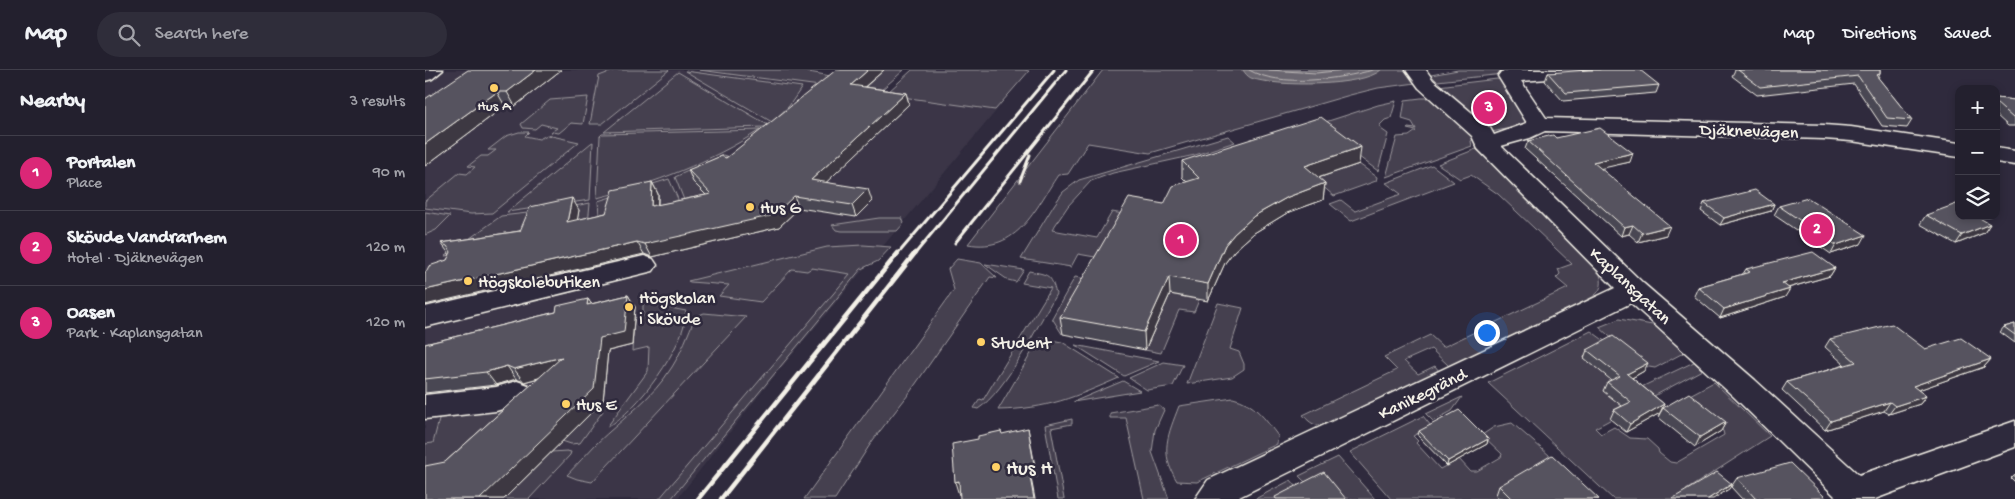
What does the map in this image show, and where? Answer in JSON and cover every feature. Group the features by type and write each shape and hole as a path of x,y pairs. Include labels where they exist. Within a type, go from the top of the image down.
{"street":[{"path":"425,74 433,70"},
{"name":"Kaplansgatan","path":"1416,70 1426,84 1482,133 1486,144 1634,290 1744,388 1854,492 2015,434"},
{"path":"1486,144 1529,132 1539,124 1508,76 1589,70"},
{"name":"Djäknevägen","path":"1539,124 1824,132 1851,134 1955,149"},
{"path":"2000,156 2015,158"},
{"path":"425,317 643,265"},
{"name":"Kanikegränd","path":"1213,499 1220,490 1634,290"},
{"path":"425,407 496,399 517,393"}],"shaded area":[{"name":"Högskolan i Skövde","path":"447,70 716,70 1001,105 776,374 677,499 425,499 425,85"},
{"path":"615,70 669,70 602,124 590,124 599,76"},
{"path":"699,70 810,70 808,72 857,79 876,75 884,70 904,70 879,92 873,93"},
{"path":"912,70 1029,71 995,110 888,95 887,93"},
{"path":"1103,70 1405,70 1416,83 1378,88 1350,95 1150,153 1088,143 1068,174 1058,175 1023,226 1000,242 985,245 968,244"},
{"path":"1458,70 1507,71 1504,74 1437,81 1431,75"},
{"path":"685,71 802,87 789,106 772,122"},
{"path":"678,72 768,125 764,127 604,132"},
{"path":"1497,79 1503,80 1526,120 1524,125 1487,133 1438,86"},
{"path":"588,97 583,124 571,123 559,133 551,132 557,128 541,124 535,129 523,128 521,124 550,100"},
{"path":"1431,98 1479,135 1471,141 1472,146 1386,177 1397,137 1409,136 1416,131 1407,129 1416,129 1412,122 1402,119 1405,100"},
{"path":"1396,101 1391,118 1385,120 1380,125 1381,129 1388,134 1378,171 1316,125 1378,105"},
{"path":"760,130 741,142 681,171 597,198 600,136 602,134"},
{"path":"519,132 529,132 525,136 539,139 547,135 579,142 492,213 471,214 425,208 425,201 459,173 467,174 475,167 468,166 481,156 488,156 496,150 488,150 506,136"},
{"path":"1228,136 1235,142 1195,155 1113,173 1091,181 1068,206 1052,230 1097,238 1112,212 1129,215 1095,257 1078,254 1071,267 1021,259 1063,192 1079,180"},
{"path":"593,142 590,200 507,212 591,143"},
{"path":"1476,149 1594,261 1601,277 1599,291 1589,299 1449,366 1431,349 1404,361 1418,374 1435,366 1439,371 1326,425 1313,424 1303,415 1397,370 1384,357 1430,335 1443,347 1568,288 1556,278 1560,274 1558,269 1572,264 1498,194 1471,175 1460,179 1438,164"},
{"path":"723,155 761,169 694,182 709,198 684,200 675,177"},
{"path":"1359,164 1377,177 1376,181 1334,196 1314,179"},
{"path":"1432,165 1454,182 1351,221 1330,204 1341,200 1355,211 1401,194 1386,183"},
{"path":"669,179 678,199 677,209 657,212 658,194 600,229 598,201"},
{"path":"590,203 587,234 574,237 578,211 523,244 445,256 501,216 554,210"},
{"path":"425,212 450,216 436,230 425,235"},
{"path":"879,218 902,218 904,223 897,231 842,231 836,230 832,225"},
{"path":"863,245 891,247 878,261 861,269 671,499 659,499 850,274 812,268 807,271 792,269 761,302 719,296 729,285 688,281 827,247"},
{"path":"957,259 981,263 997,278 990,277 908,395 873,440 835,499 804,499 954,290 948,269"},
{"path":"985,264 1024,270 1016,282 1008,280"},
{"path":"1029,271 1048,276 1051,279 1056,294 1010,373 989,400 978,409 974,408 980,399 983,400 1051,288 1022,283"},
{"path":"1075,277 1092,280 1062,334 1052,318"},
{"path":"1170,294 1199,300 1194,312 1179,310 1161,353 1145,350"},
{"path":"643,303 686,311 684,325 669,359 658,376 632,408 607,427 648,371 649,347 632,351 634,318 643,316"},
{"path":"1218,303 1243,308 1230,349 1239,352 1244,369 1232,377 1187,384"},
{"path":"704,313 746,317 592,482 567,475 596,444 656,388 676,361 695,317"},
{"path":"1619,319 1658,326 1685,352 1655,368 1643,366 1599,327"},
{"path":"1591,331 1610,345 1633,391 1694,362 1702,370 1595,428 1601,434 1614,427 1630,438 1647,439 1658,449 1659,453 1670,462 1676,463 1724,435 1723,431 1701,413 1705,406 1700,401 1686,397 1714,382 1770,436 1686,490 1696,499 1613,499 1488,383"},
{"path":"1040,338 1062,342 1119,378 1061,401 1032,407 998,410"},
{"path":"1075,345 1159,361 1124,376"},
{"path":"1164,362 1183,365 1173,386 1147,390 1129,378"},
{"path":"1123,381 1140,391 1073,402"},
{"path":"1462,397 1452,411 1433,421 1426,414"},
{"path":"522,398 462,461 425,467 425,444 433,443 440,416"},
{"path":"1233,398 1241,400 1259,412 1278,436 1277,444 1197,482 1177,481 1168,461 1167,444 1179,406"},
{"path":"1158,405 1164,410 1155,430 1152,452 1169,499 1144,499 1126,418 1110,418 1110,413"},
{"path":"597,407 603,411 580,443 571,444 562,441"},
{"path":"1423,416 1431,426 1413,436 1418,441 1416,443 1440,469 1459,459 1470,471 1477,471 1501,457 1502,454 1482,435 1494,427 1512,423 1549,455 1550,459 1501,499 1391,499 1350,452"},
{"path":"1072,419 1072,424 1051,428 1064,499 1058,499 1045,425"},
{"path":"551,452 571,452 570,455 529,499 504,499"},
{"path":"1338,457 1375,499 1343,498 1324,493 1307,484 1299,476"},
{"path":"1291,480 1301,492 1287,499 1255,499"}],"water":[{"path":"1243,70 1381,70 1371,76 1356,80 1298,84 1251,78"}],"building":[{"path":"468,70 536,70 507,92 497,92 425,144 425,99"},
{"name":"Hus G","path":"836,70 868,70 851,85 906,93 811,180 868,189 852,205 794,196 774,215 645,244 637,242 425,290 425,272 429,266 447,260 451,252 447,246 441,243 520,231 530,207 572,198 567,222 606,213 613,190 652,182 651,206 711,194 688,170 721,156 726,158"},
{"path":"1589,70 1640,70 1659,85 1566,93 1548,73"},
{"path":"1738,70 1880,70 1880,74 1876,75 1912,120 1887,118 1858,76 1760,87"},
{"path":"2000,98 2015,100 2015,118 2000,107"},
{"path":"1321,117 1361,147 1305,166 1325,183 1288,197 1254,216 1225,245 1208,284 1169,277 1144,332 1060,317 1129,198 1164,204 1173,186 1199,178 1182,161"},
{"path":"1600,128 1633,153 1593,162 1670,226 1642,233 1633,225 1624,227 1528,141 1553,135 1556,138"},
{"path":"1755,190 1774,204 1724,218 1704,203"},
{"path":"1808,198 1866,235 1836,245 1779,206"},
{"path":"1955,204 1955,220 1983,220 1990,224 1962,235 1926,215"},
{"path":"1813,252 1835,268 1782,283 1790,289 1724,309 1698,287 1750,272 1746,269"},
{"name":"Hus E","path":"628,295 624,332 600,338 594,389 480,499 425,499 425,466 445,462 562,357 514,369 507,366 486,372 425,379 425,344 556,312 557,306 588,299 587,305"},
{"path":"1892,324 1925,349 1961,338 1991,359 1913,386 1926,396 1895,406 1890,402 1831,421 1787,382 1856,362 1830,339"},
{"path":"2015,324 2015,335 2004,327"},
{"path":"1613,336 1648,363 1627,374 1664,404 1630,424 1614,410 1631,402 1607,382 1620,376 1587,350"},
{"path":"1689,393 1726,422 1700,437 1663,408"},
{"path":"1459,410 1488,439 1448,461 1419,431"},
{"name":"Hus H","path":"1028,428 1034,464 1028,466 1034,499 960,499 959,481 955,482 952,444 978,439 978,436 1001,431 1002,434"},
{"path":"1552,455 1599,499 1512,499 1499,486"},
{"path":"1790,463 1826,498 1756,499 1737,478"},
{"path":"1324,472 1346,499 1276,499 1275,497"},
{"path":"1717,472 1732,484 1708,499 1672,499"}],"railway":[{"path":"897,255 1054,70"},
{"path":"914,255 1066,70"},
{"path":"955,243 1094,70"},
{"path":"1020,181 1030,155"},
{"path":"698,499 898,253"},
{"path":"721,499 915,253"}],"place":[{"name":"Hus A","path":"494,88"},
{"name":"Oasen","path":"1489,108"},
{"name":"Hus G","path":"750,207"},
{"name":"Skövde Vandrarhem","path":"1817,230"},
{"name":"Portalen","path":"1181,240"},
{"name":"Högskolebutiken","path":"468,281"},
{"name":"Högskolan i Skövde","path":"629,307"},
{"name":"Student","path":"981,342"},
{"name":"Hus E","path":"566,404"},
{"name":"Hus H","path":"996,467"}]}
